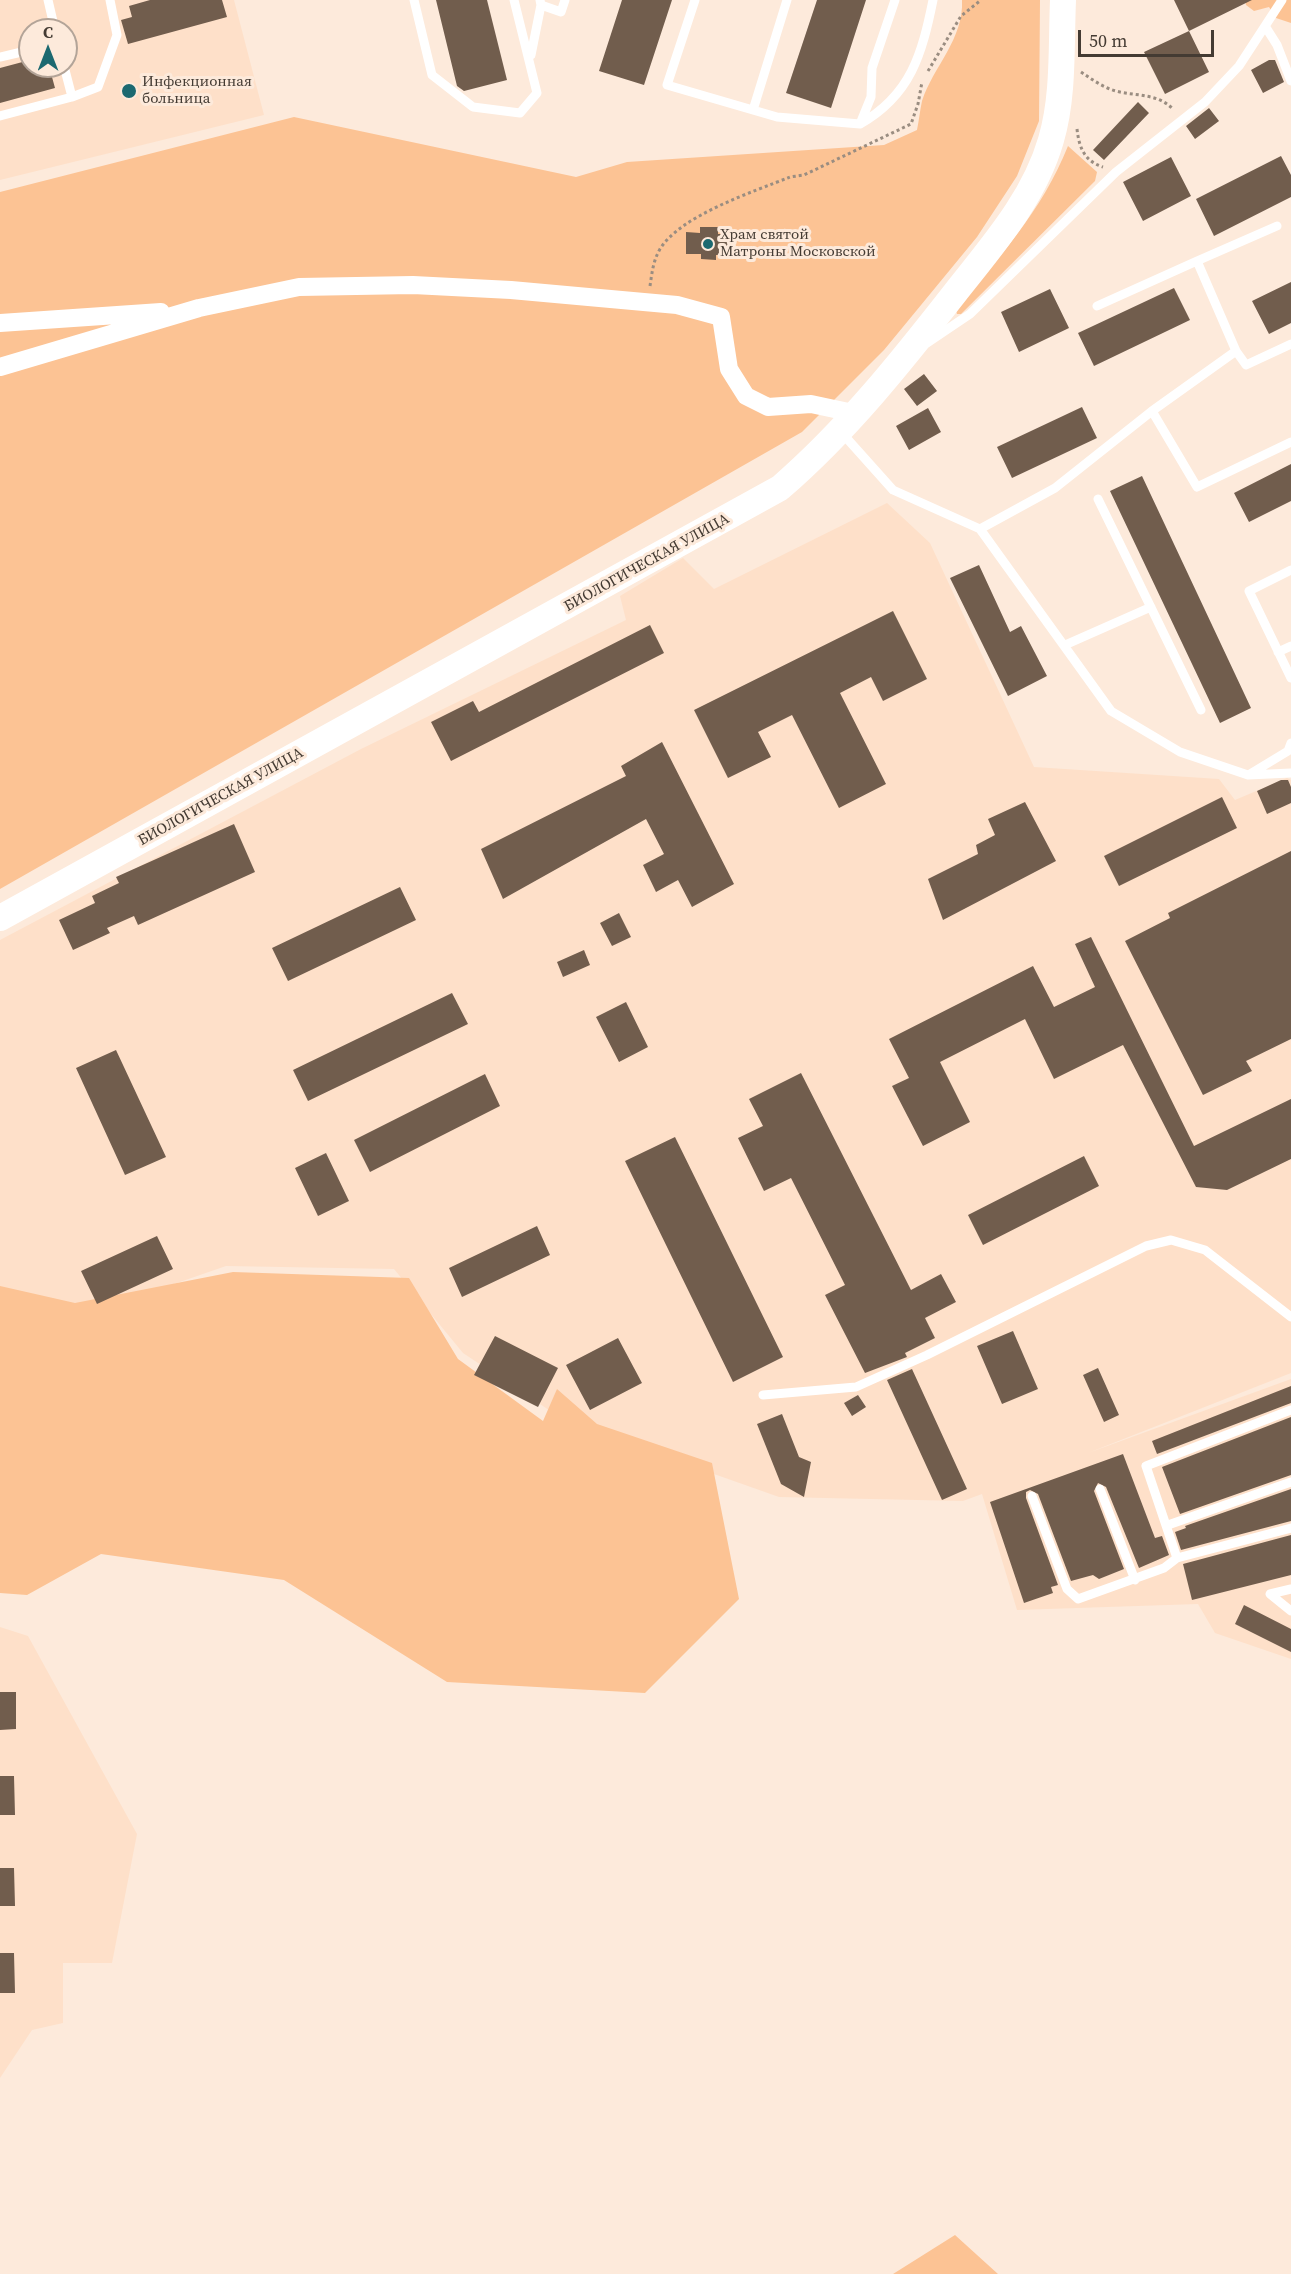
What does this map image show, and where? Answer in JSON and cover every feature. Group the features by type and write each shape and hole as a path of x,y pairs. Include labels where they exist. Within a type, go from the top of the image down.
{"street":[{"name":"БИОЛОГИЧЕСКАЯ УЛИЦА","path":"0,918 780,488 849,423 903,360 1010,224 1033,184 1051,140 1060,86 1063,0"},
{"path":"0,367 199,308 299,287 402,285 511,290 677,305 721,317 729,369 746,396 768,407 811,404 849,423"},
{"path":"0,323 75,320 199,308"}],"lane":[{"path":"48,0 52,18"},
{"path":"0,116 72,98 98,87 117,35 110,0"},
{"path":"414,0 432,75 472,107 520,113 537,93 530,57 514,0"},
{"path":"530,57 540,2 561,12 565,0"},
{"path":"695,0 668,85 777,117 860,124 883,111 915,71 933,0"},
{"path":"753,110 787,0"},
{"path":"860,124 871,98 872,68 895,0"},
{"path":"903,360 970,314 1116,172 1205,102 1239,66 1282,0"},
{"path":"1265,26 1277,45 1291,81"},
{"path":"0,57 18,53"},
{"path":"66,78 72,98"},
{"path":"1097,306 1276,226"},
{"path":"1197,261 1236,351 1246,365 1291,344"},
{"path":"980,529 1055,488 1152,411 1236,351"},
{"path":"1152,411 1197,487 1291,442"},
{"path":"849,423 893,490 980,529 1111,711 1180,752 1248,775 1291,773"},
{"path":"1098,499 1201,710"},
{"path":"1291,570 1249,591 1291,678"},
{"path":"1065,645 1151,607"},
{"path":"1278,652 1291,645"},
{"path":"1248,775 1288,751 1291,743"},
{"path":"763,1395 856,1387 927,1355 1146,1246 1171,1240 1205,1250 1291,1317"},
{"path":"1177,1558 1168,1525 1146,1466 1291,1410"},
{"path":"1168,1525 1291,1482"},
{"path":"1100,1489 1135,1580"},
{"path":"1032,1496 1067,1589 1078,1599 1164,1568 1177,1558 1291,1528"},
{"path":"1291,1589 1270,1594 1291,1611"}],"path":[{"path":"648,302 653,265 660,248 678,231 708,211 790,177 804,175 911,124 918,104 921,83 961,16 981,0"},
{"path":"1079,83 1080,71 1103,86 1118,92 1156,98 1168,104 1184,119"},
{"path":"1077,119 1081,151 1094,164 1116,172"}],"shaded area":[{"name":"Инфекционная больница","path":"0,0 234,0 264,115 0,180"},
{"path":"962,0 1040,0 1039,121 1017,176 977,237 884,350 802,432 0,889 0,192 294,117 576,177 627,162 884,145 917,130 922,101 927,88 958,27"},
{"path":"1245,0 1291,0 1291,23 1276,18 1269,7 1254,11 1246,5"},
{"path":"1068,146 1097,172 1095,181 961,314 957,314 956,310 1004,252 1032,213"},
{"path":"887,503 930,543 1034,767 1219,779 1235,800 1287,778 1291,780 1291,1373 1088,1453 1291,1379 1291,1659 1215,1633 1198,1604 1017,1610 982,1494 963,1501 779,1497 567,1422 463,1353 394,1269 226,1266 76,1318 0,1294 0,940 361,749 626,620 620,596 683,558 714,589"},
{"path":"233,1272 409,1278 458,1359 543,1421 557,1389 597,1424 712,1463 739,1599 645,1693 447,1682 284,1580 101,1554 27,1595 0,1593 0,1286 75,1303"},
{"path":"0,1627 28,1636 137,1834 112,1963 63,1963 63,2023 32,2030 0,2078"},
{"path":"955,2235 998,2274 893,2274"}],"building":[{"path":"150,0 222,0 227,17 128,44 121,20 132,17 129,6"},
{"path":"436,0 487,0 507,80 464,91 457,86"},
{"path":"622,0 672,0 644,85 599,71"},
{"path":"817,0 866,0 831,108 786,93"},
{"path":"1174,0 1252,0 1189,31"},
{"path":"1189,31 1209,72 1165,94 1144,52"},
{"path":"1269,60 1275,60 1284,82 1263,93 1251,70"},
{"path":"18,63 18,78 52,78 55,88 0,103 0,68"},
{"path":"1138,102 1149,113 1104,160 1093,150"},
{"path":"1209,108 1219,121 1195,139 1186,126"},
{"path":"1281,156 1291,175 1291,197 1214,236 1196,199"},
{"path":"1171,157 1191,196 1143,221 1123,182"},
{"name":"Храм святой Матроны Московской","path":"700,227 718,227 718,234 731,234 731,255 716,255 716,260 701,259 701,254 686,254 686,232 700,233"},
{"path":"1291,282 1291,323 1269,334 1252,301"},
{"path":"1174,288 1190,320 1094,366 1078,333"},
{"path":"1050,289 1069,328 1019,352 1001,312"},
{"path":"924,374 937,391 917,406 904,389"},
{"path":"1082,407 1097,438 1012,478 997,447"},
{"path":"928,408 941,432 909,450 896,426"},
{"path":"1291,464 1291,501 1249,522 1234,493"},
{"path":"1142,476 1251,708 1220,723 1110,491"},
{"path":"979,565 1010,632 1021,626 1047,676 1008,696 950,578"},
{"path":"893,611 927,679 883,701 871,677 840,693 886,784 839,808 792,715 758,732 771,757 728,778 694,710"},
{"path":"650,625 664,653 451,761 431,722 473,701 479,712"},
{"path":"662,742 734,884 692,907 678,880 656,892 643,865 664,854 646,819 503,899 481,849 626,776 621,766"},
{"path":"1281,780 1288,780 1291,787 1291,803 1267,814 1257,791"},
{"path":"1222,797 1237,828 1119,886 1104,856"},
{"path":"1025,802 1056,861 943,920 928,879 978,854 976,845 995,835 988,819"},
{"path":"234,824 255,872 138,925 134,916 107,928 110,933 73,950 59,920 95,903 92,896 119,883 116,877"},
{"path":"1291,851 1291,1039 1246,1061 1252,1071 1203,1095 1125,941 1170,918 1168,913"},
{"path":"400,887 416,920 288,981 272,948"},
{"path":"619,913 631,937 612,946 600,923"},
{"path":"1091,937 1194,1146 1291,1099 1291,1159 1227,1190 1196,1187 1123,1045 1054,1079 1025,1019 940,1062 970,1122 923,1146 892,1086 909,1078 889,1039 1033,966 1054,1007 1095,987 1075,944"},
{"path":"584,950 590,965 563,977 557,962"},
{"path":"452,993 468,1024 308,1101 293,1070"},
{"path":"626,1002 648,1047 619,1062 596,1017"},
{"path":"116,1050 166,1157 125,1175 76,1068"},
{"path":"801,1073 911,1290 941,1274 956,1302 925,1318 935,1338 905,1353 907,1357 865,1373 825,1295 845,1285 791,1178 764,1191 738,1138 763,1126 749,1099"},
{"path":"485,1074 500,1106 370,1172 354,1140"},
{"path":"675,1137 783,1357 733,1382 625,1161"},
{"path":"326,1153 349,1201 318,1216 295,1168"},
{"path":"1084,1156 1099,1186 983,1245 968,1215"},
{"path":"537,1226 550,1255 462,1297 449,1268"},
{"path":"157,1236 173,1269 97,1304 81,1271"},
{"path":"1013,1331 1038,1389 1002,1404 977,1346"},
{"path":"495,1336 558,1368 538,1407 474,1375"},
{"path":"618,1338 642,1383 590,1410 566,1365"},
{"path":"1098,1368 1119,1415 1104,1422 1083,1375"},
{"path":"912,1369 967,1489 942,1500 887,1380"},
{"path":"1291,1386 1291,1403 1157,1454 1152,1441"},
{"path":"858,1395 866,1407 852,1416 844,1403"},
{"path":"782,1414 799,1457 811,1462 804,1497 781,1484 757,1424"},
{"path":"1291,1417 1291,1475 1180,1514 1162,1467"},
{"path":"1123,1454 1155,1538 1162,1536 1169,1555 1139,1568 1106,1487 1098,1483 1094,1491 1124,1569 1099,1579 1093,1575 1071,1581 1038,1494 1030,1490 1026,1492 1026,1498 1058,1585 1051,1587 1053,1593 1024,1603 990,1502"},
{"path":"1291,1489 1291,1521 1181,1550 1175,1532 1186,1528 1185,1526"},
{"path":"1291,1535 1291,1575 1192,1600 1183,1564"},
{"path":"1244,1605 1291,1629 1291,1652 1235,1624"},
{"path":"0,1692 16,1692 16,1729 0,1730"},
{"path":"0,1776 14,1776 15,1815 0,1815"},
{"path":"0,1868 14,1868 15,1906 0,1906"},
{"path":"0,1953 14,1953 15,1993 0,1993"}],"place":[{"name":"Инфекционная больница","path":"129,91"},
{"name":"Храм святой Матроны Московской","path":"708,244"}]}
